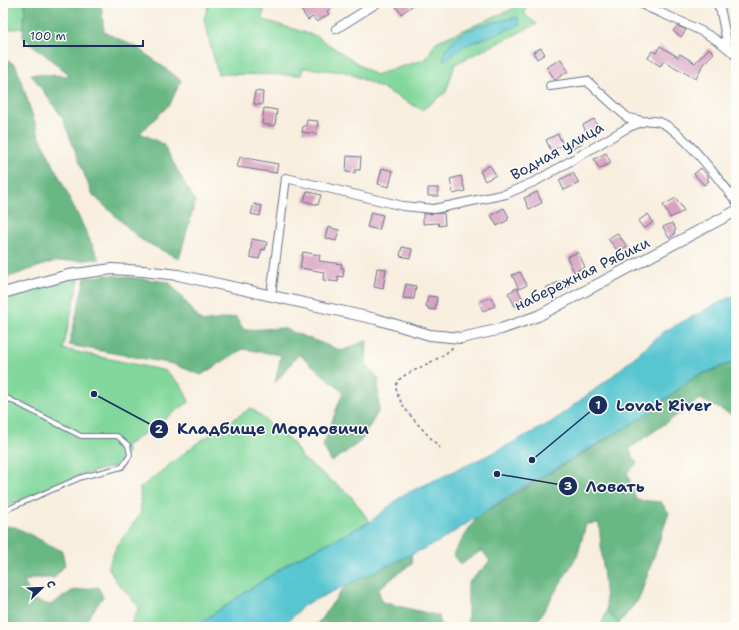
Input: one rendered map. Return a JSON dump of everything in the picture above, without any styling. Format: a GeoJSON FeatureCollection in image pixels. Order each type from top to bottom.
{"type":"FeatureCollection","features":[{"type":"Feature","properties":{"kind":"street"},"geometry":{"type":"LineString","coordinates":[[336,29],[377,3]]}},
{"type":"Feature","properties":{"kind":"street"},"geometry":{"type":"LineString","coordinates":[[639,3],[728,47],[736,56]]}},
{"type":"Feature","properties":{"kind":"street"},"geometry":{"type":"LineString","coordinates":[[717,3],[721,12],[728,47]]}},
{"type":"Feature","properties":{"kind":"street"},"geometry":{"type":"LineString","coordinates":[[550,86],[587,81],[628,118],[642,121],[655,120],[669,126],[680,136],[736,201]]}},
{"type":"Feature","properties":{"kind":"street","name":"Водная улица"},"geometry":{"type":"LineString","coordinates":[[270,295],[286,178],[404,206],[434,209],[506,194],[536,181],[627,128],[642,121]]}},
{"type":"Feature","properties":{"kind":"street","name":"набережная Рябики"},"geometry":{"type":"LineString","coordinates":[[3,293],[68,275],[112,269],[178,275],[376,319],[430,335],[461,338],[501,329],[538,316],[736,211]]}},
{"type":"Feature","properties":{"kind":"lane"},"geometry":{"type":"LineString","coordinates":[[3,396],[81,436],[117,436],[128,445],[130,455],[122,467],[82,478],[3,511]]}},
{"type":"Feature","properties":{"kind":"path"},"geometry":{"type":"LineString","coordinates":[[440,448],[402,405],[396,394],[397,384],[401,378],[449,351],[461,338]]}},
{"type":"Feature","properties":{"kind":"green space"},"geometry":{"type":"Polygon","coordinates":[[[3,3],[25,3],[24,28],[3,30],[3,3]]]}},
{"type":"Feature","properties":{"kind":"green space"},"geometry":{"type":"Polygon","coordinates":[[[25,3],[101,3],[104,32],[138,48],[181,80],[170,104],[140,133],[163,144],[195,202],[179,259],[140,239],[92,194],[62,117],[31,74],[71,76],[23,37],[25,3]]]}},
{"type":"Feature","properties":{"kind":"green space"},"geometry":{"type":"Polygon","coordinates":[[[209,3],[267,3],[261,19],[316,36],[375,75],[426,59],[436,42],[526,3],[525,15],[537,24],[455,64],[446,92],[422,110],[386,90],[346,72],[303,68],[301,75],[218,74],[204,19],[209,3]]]}},
{"type":"Feature","properties":{"kind":"green space"},"geometry":{"type":"Polygon","coordinates":[[[3,56],[16,66],[39,135],[99,259],[52,262],[3,279],[3,56]]]}},
{"type":"Feature","properties":{"kind":"green space"},"geometry":{"type":"Polygon","coordinates":[[[109,275],[169,282],[202,322],[236,317],[244,330],[282,328],[342,351],[367,340],[366,364],[378,378],[379,410],[361,441],[332,462],[323,446],[343,392],[299,354],[275,383],[281,355],[243,349],[201,375],[173,364],[69,345],[85,278],[109,275]]]}},
{"type":"Feature","properties":{"kind":"green space"},"geometry":{"type":"Polygon","coordinates":[[[66,279],[79,279],[63,349],[166,371],[182,386],[189,402],[126,446],[127,454],[120,465],[81,475],[3,508],[3,298],[66,279]]]}},
{"type":"Feature","properties":{"kind":"green space"},"geometry":{"type":"Polygon","coordinates":[[[736,361],[736,411],[730,414],[700,399],[629,449],[637,464],[627,472],[636,500],[661,502],[669,513],[639,599],[619,623],[607,612],[599,523],[586,524],[578,554],[534,627],[468,627],[468,583],[490,561],[482,550],[460,565],[453,554],[477,517],[641,418],[694,377],[736,361]]]}},
{"type":"Feature","properties":{"kind":"green space"},"geometry":{"type":"Polygon","coordinates":[[[251,408],[293,443],[302,458],[350,495],[370,522],[292,561],[194,627],[130,627],[139,607],[116,581],[108,566],[117,546],[141,513],[140,488],[196,444],[251,408]]]}},
{"type":"Feature","properties":{"kind":"green space"},"geometry":{"type":"Polygon","coordinates":[[[3,526],[15,527],[62,551],[65,565],[54,578],[34,578],[24,582],[33,600],[50,605],[72,591],[98,587],[103,597],[83,625],[62,625],[62,627],[3,627],[3,526]]]}},
{"type":"Feature","properties":{"kind":"green space"},"geometry":{"type":"Polygon","coordinates":[[[411,554],[412,563],[378,589],[382,602],[439,616],[441,627],[310,627],[318,623],[346,585],[411,554]]]}},
{"type":"Feature","properties":{"kind":"green space"},"geometry":{"type":"Polygon","coordinates":[[[607,612],[619,623],[617,627],[600,627],[607,612]]]}},
{"type":"Feature","properties":{"kind":"water"},"geometry":{"type":"Polygon","coordinates":[[[518,17],[519,25],[464,46],[443,61],[445,51],[448,46],[454,39],[470,29],[489,23],[518,17]]]}},
{"type":"Feature","properties":{"kind":"water"},"geometry":{"type":"Polygon","coordinates":[[[730,297],[736,297],[736,361],[694,377],[641,418],[509,496],[440,541],[304,605],[283,627],[194,627],[292,561],[370,522],[403,495],[493,453],[550,423],[610,378],[665,331],[730,297]]]}},
{"type":"Feature","properties":{"kind":"building"},"geometry":{"type":"Polygon","coordinates":[[[311,3],[325,3],[330,9],[327,11],[329,14],[317,22],[313,17],[308,20],[301,10],[311,3]]]}},
{"type":"Feature","properties":{"kind":"building"},"geometry":{"type":"Polygon","coordinates":[[[398,3],[416,3],[401,14],[395,5],[398,3]]]}},
{"type":"Feature","properties":{"kind":"building"},"geometry":{"type":"Polygon","coordinates":[[[677,26],[686,30],[681,37],[673,31],[677,26]]]}},
{"type":"Feature","properties":{"kind":"building"},"geometry":{"type":"Polygon","coordinates":[[[660,46],[678,57],[680,54],[695,63],[709,48],[714,53],[703,64],[696,79],[664,61],[660,66],[648,58],[652,51],[656,53],[660,46]]]}},
{"type":"Feature","properties":{"kind":"building"},"geometry":{"type":"Polygon","coordinates":[[[541,48],[545,54],[537,59],[533,52],[541,48]]]}},
{"type":"Feature","properties":{"kind":"building"},"geometry":{"type":"Polygon","coordinates":[[[561,59],[568,71],[555,80],[547,67],[561,59]]]}},
{"type":"Feature","properties":{"kind":"building"},"geometry":{"type":"Polygon","coordinates":[[[255,91],[263,92],[262,105],[254,104],[255,91]]]}},
{"type":"Feature","properties":{"kind":"building"},"geometry":{"type":"Polygon","coordinates":[[[264,108],[277,110],[275,126],[262,124],[264,108]]]}},
{"type":"Feature","properties":{"kind":"building"},"geometry":{"type":"Polygon","coordinates":[[[594,119],[600,130],[588,136],[583,125],[594,119]]]}},
{"type":"Feature","properties":{"kind":"building"},"geometry":{"type":"Polygon","coordinates":[[[307,120],[318,121],[316,134],[302,132],[303,126],[306,126],[307,120]]]}},
{"type":"Feature","properties":{"kind":"building"},"geometry":{"type":"Polygon","coordinates":[[[558,134],[563,145],[551,151],[546,140],[558,134]]]}},
{"type":"Feature","properties":{"kind":"building"},"geometry":{"type":"Polygon","coordinates":[[[578,137],[581,144],[574,148],[571,141],[578,137]]]}},
{"type":"Feature","properties":{"kind":"building"},"geometry":{"type":"Polygon","coordinates":[[[606,153],[611,163],[599,169],[594,159],[606,153]]]}},
{"type":"Feature","properties":{"kind":"building"},"geometry":{"type":"Polygon","coordinates":[[[347,156],[361,157],[360,170],[355,170],[355,173],[346,172],[347,156]]]}},
{"type":"Feature","properties":{"kind":"building"},"geometry":{"type":"Polygon","coordinates":[[[240,157],[278,164],[276,173],[237,167],[240,157]]]}},
{"type":"Feature","properties":{"kind":"building"},"geometry":{"type":"Polygon","coordinates":[[[490,165],[496,175],[485,181],[480,171],[490,165]]]}},
{"type":"Feature","properties":{"kind":"building"},"geometry":{"type":"Polygon","coordinates":[[[382,168],[393,171],[389,187],[378,184],[382,168]]]}},
{"type":"Feature","properties":{"kind":"building"},"geometry":{"type":"Polygon","coordinates":[[[701,168],[709,177],[707,179],[709,181],[704,185],[694,174],[701,168]]]}},
{"type":"Feature","properties":{"kind":"building"},"geometry":{"type":"Polygon","coordinates":[[[573,173],[579,183],[564,190],[559,180],[573,173]]]}},
{"type":"Feature","properties":{"kind":"building"},"geometry":{"type":"Polygon","coordinates":[[[461,176],[465,191],[453,194],[450,179],[461,176]]]}},
{"type":"Feature","properties":{"kind":"building"},"geometry":{"type":"Polygon","coordinates":[[[428,188],[438,188],[438,196],[428,196],[428,188]]]}},
{"type":"Feature","properties":{"kind":"building"},"geometry":{"type":"Polygon","coordinates":[[[307,191],[321,195],[318,205],[304,201],[307,191]]]}},
{"type":"Feature","properties":{"kind":"building"},"geometry":{"type":"Polygon","coordinates":[[[537,192],[542,203],[529,209],[524,198],[537,192]]]}},
{"type":"Feature","properties":{"kind":"building"},"geometry":{"type":"Polygon","coordinates":[[[676,198],[684,211],[670,218],[663,205],[676,198]]]}},
{"type":"Feature","properties":{"kind":"building"},"geometry":{"type":"Polygon","coordinates":[[[254,204],[262,206],[260,216],[251,214],[254,204]]]}},
{"type":"Feature","properties":{"kind":"building"},"geometry":{"type":"Polygon","coordinates":[[[504,208],[509,217],[507,217],[508,220],[497,226],[491,215],[504,208]]]}},
{"type":"Feature","properties":{"kind":"building"},"geometry":{"type":"Polygon","coordinates":[[[371,212],[383,215],[379,230],[367,227],[371,212]]]}},
{"type":"Feature","properties":{"kind":"building"},"geometry":{"type":"Polygon","coordinates":[[[444,213],[445,225],[439,226],[438,223],[423,224],[423,214],[444,213]]]}},
{"type":"Feature","properties":{"kind":"building"},"geometry":{"type":"Polygon","coordinates":[[[648,214],[653,222],[644,229],[638,221],[648,214]]]}},
{"type":"Feature","properties":{"kind":"building"},"geometry":{"type":"Polygon","coordinates":[[[672,223],[676,230],[674,232],[675,234],[669,238],[663,227],[672,223]]]}},
{"type":"Feature","properties":{"kind":"building"},"geometry":{"type":"Polygon","coordinates":[[[328,227],[339,230],[336,241],[325,238],[328,227]]]}},
{"type":"Feature","properties":{"kind":"building"},"geometry":{"type":"Polygon","coordinates":[[[617,233],[627,246],[622,250],[620,248],[617,250],[608,239],[617,233]]]}},
{"type":"Feature","properties":{"kind":"building"},"geometry":{"type":"Polygon","coordinates":[[[252,239],[267,242],[265,250],[262,249],[259,259],[250,257],[252,239]]]}},
{"type":"Feature","properties":{"kind":"building"},"geometry":{"type":"Polygon","coordinates":[[[402,247],[412,249],[410,258],[400,256],[402,247]]]}},
{"type":"Feature","properties":{"kind":"building"},"geometry":{"type":"Polygon","coordinates":[[[303,252],[320,255],[319,261],[342,264],[341,268],[344,268],[343,277],[338,276],[338,282],[323,280],[324,272],[300,268],[303,252]]]}},
{"type":"Feature","properties":{"kind":"building"},"geometry":{"type":"Polygon","coordinates":[[[578,252],[585,267],[574,272],[567,257],[578,252]]]}},
{"type":"Feature","properties":{"kind":"building"},"geometry":{"type":"Polygon","coordinates":[[[377,268],[386,269],[383,289],[374,287],[377,268]]]}},
{"type":"Feature","properties":{"kind":"building"},"geometry":{"type":"Polygon","coordinates":[[[520,272],[527,285],[519,289],[512,275],[520,272]]]}},
{"type":"Feature","properties":{"kind":"building"},"geometry":{"type":"Polygon","coordinates":[[[568,278],[571,286],[548,295],[545,288],[568,278]]]}},
{"type":"Feature","properties":{"kind":"building"},"geometry":{"type":"Polygon","coordinates":[[[406,284],[416,286],[414,299],[403,298],[406,284]]]}},
{"type":"Feature","properties":{"kind":"building"},"geometry":{"type":"Polygon","coordinates":[[[517,288],[524,301],[515,306],[508,293],[517,288]]]}},
{"type":"Feature","properties":{"kind":"building"},"geometry":{"type":"Polygon","coordinates":[[[428,296],[437,297],[435,310],[428,309],[426,306],[428,296]]]}},
{"type":"Feature","properties":{"kind":"building"},"geometry":{"type":"Polygon","coordinates":[[[491,297],[495,306],[483,311],[479,302],[491,297]]]}},
{"type":"Feature","properties":{"kind":"place","name":"Кладбище Мордовичи"},"geometry":{"type":"Point","coordinates":[94,394]}},
{"type":"Feature","properties":{"kind":"place","name":"Lovat River"},"geometry":{"type":"Point","coordinates":[532,460]}},
{"type":"Feature","properties":{"kind":"place","name":"Ловать"},"geometry":{"type":"Point","coordinates":[497,474]}}]}
